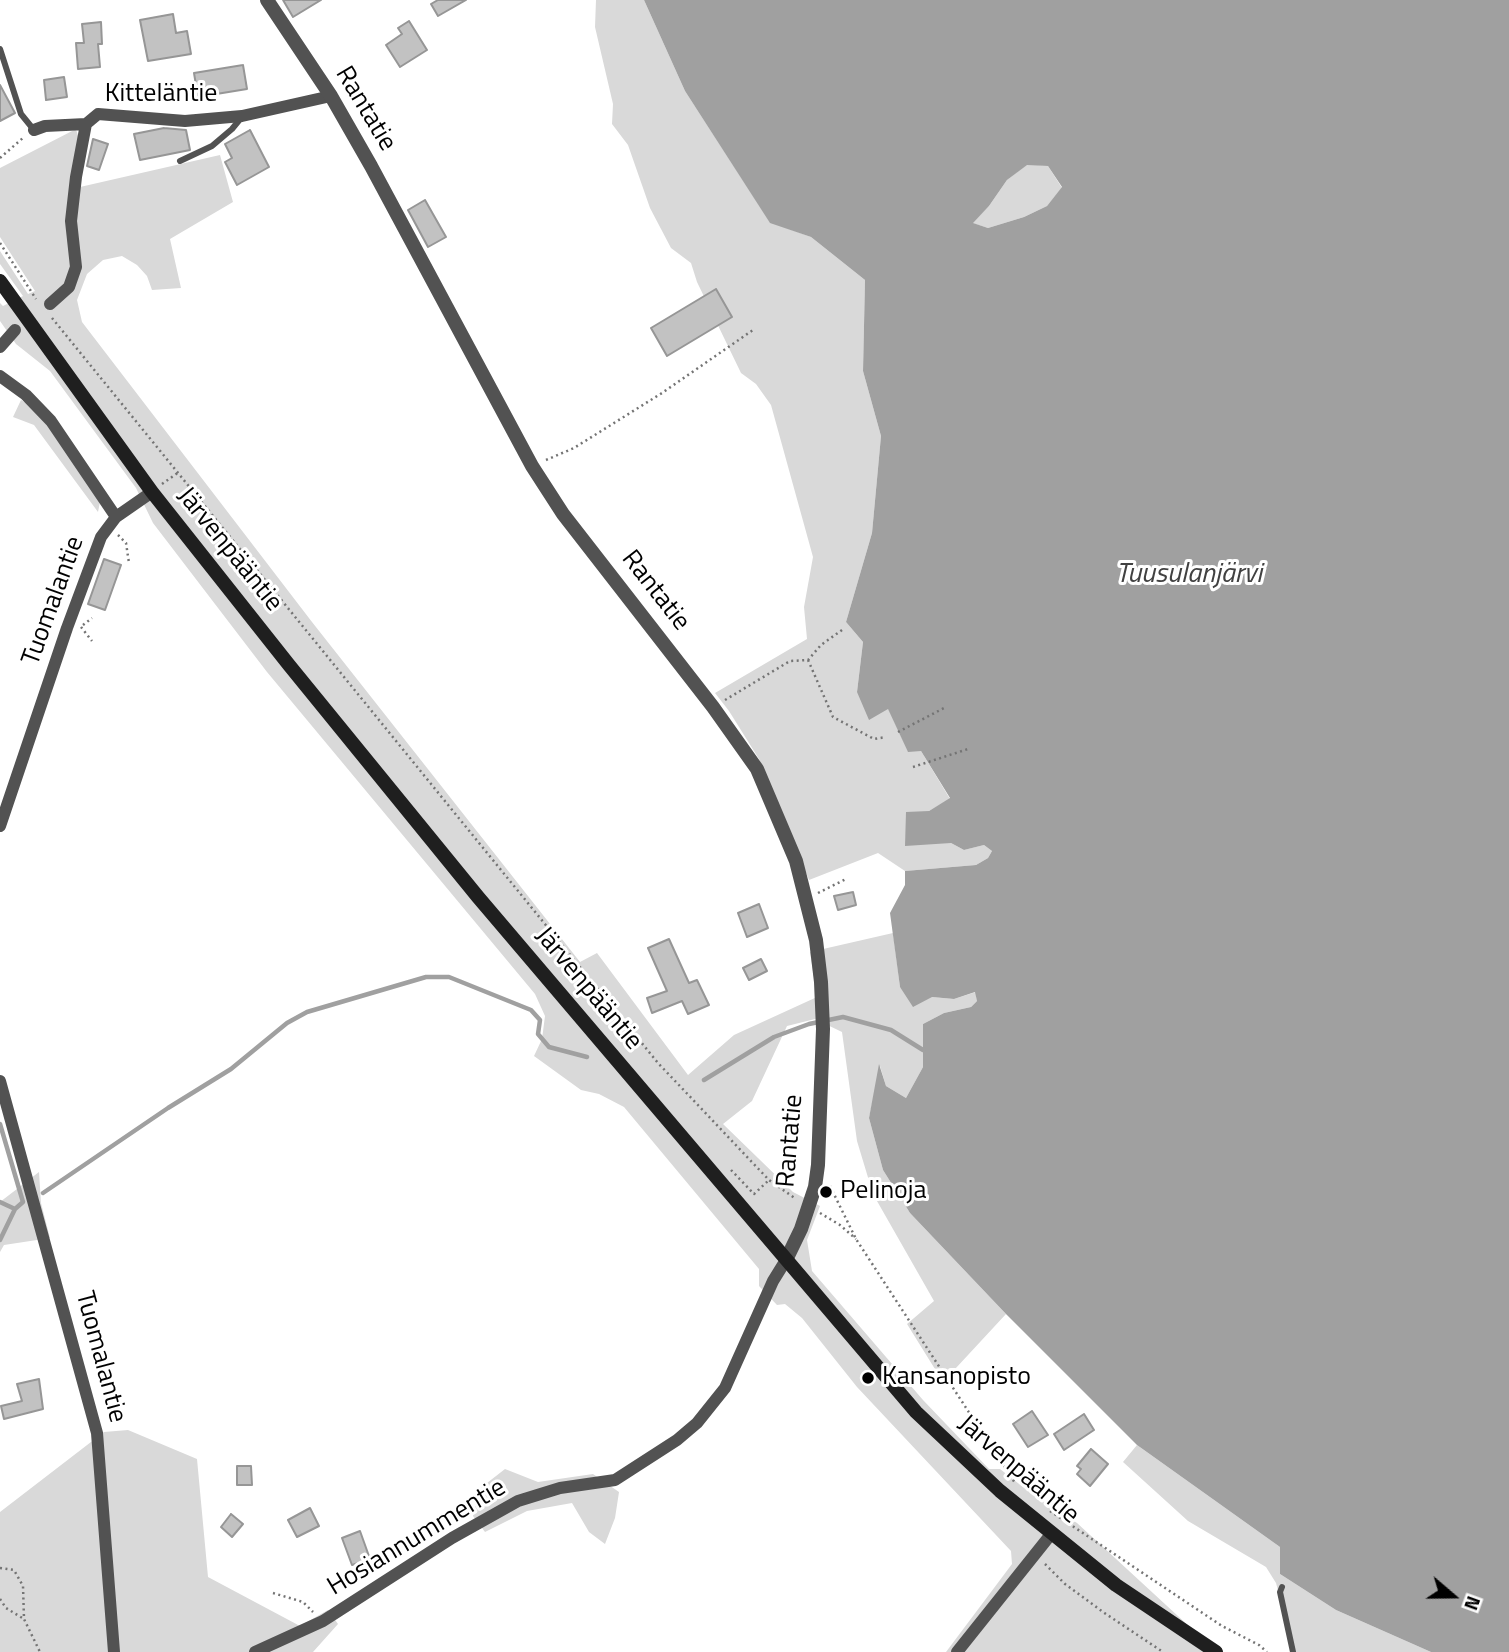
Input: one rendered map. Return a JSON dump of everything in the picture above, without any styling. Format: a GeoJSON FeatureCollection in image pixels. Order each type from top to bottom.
{"type":"FeatureCollection","features":[{"type":"Feature","properties":{"kind":"main road","name":"Järvenpääntie"},"geometry":{"type":"LineString","coordinates":[[0,281],[152,492],[289,665],[478,897],[916,1412],[1000,1491],[1116,1585],[1216,1652]]}},
{"type":"Feature","properties":{"kind":"street","name":"Rantatie"},"geometry":{"type":"LineString","coordinates":[[267,0],[331,96],[532,466],[563,514],[713,707],[757,769],[796,861],[816,940],[822,1029],[818,1165],[809,1207],[786,1260]]}},
{"type":"Feature","properties":{"kind":"street","name":"Kitteläntie"},"geometry":{"type":"LineString","coordinates":[[34,130],[45,126],[86,124],[98,114],[185,121],[242,116],[331,96]]}},
{"type":"Feature","properties":{"kind":"street"},"geometry":{"type":"LineString","coordinates":[[46,307],[69,286],[76,267],[71,221],[86,124]]}},
{"type":"Feature","properties":{"kind":"street"},"geometry":{"type":"LineString","coordinates":[[0,347],[15,330]]}},
{"type":"Feature","properties":{"kind":"street"},"geometry":{"type":"LineString","coordinates":[[0,375],[26,395],[51,421],[113,521]]}},
{"type":"Feature","properties":{"kind":"street","name":"Tuomalantie"},"geometry":{"type":"LineString","coordinates":[[0,826],[101,537],[113,521],[152,492]]}},
{"type":"Feature","properties":{"kind":"street","name":"Tuomalantie"},"geometry":{"type":"LineString","coordinates":[[0,1081],[97,1433],[114,1652]]}},
{"type":"Feature","properties":{"kind":"street","name":"Hosiannummentie"},"geometry":{"type":"LineString","coordinates":[[255,1652],[323,1621],[452,1538],[518,1501],[560,1488],[615,1480],[677,1440],[697,1423],[725,1388],[773,1281],[786,1260]]}},
{"type":"Feature","properties":{"kind":"street"},"geometry":{"type":"LineString","coordinates":[[957,1652],[1052,1533]]}},
{"type":"Feature","properties":{"kind":"lane"},"geometry":{"type":"LineString","coordinates":[[0,49],[21,114],[34,130]]}},
{"type":"Feature","properties":{"kind":"lane"},"geometry":{"type":"LineString","coordinates":[[180,160],[212,146],[232,129],[242,116]]}},
{"type":"Feature","properties":{"kind":"lane"},"geometry":{"type":"LineString","coordinates":[[1282,1587],[1280,1592],[1293,1652]]}},
{"type":"Feature","properties":{"kind":"path"},"geometry":{"type":"LineString","coordinates":[[0,158],[34,130]]}},
{"type":"Feature","properties":{"kind":"path"},"geometry":{"type":"LineString","coordinates":[[0,243],[46,307],[320,649],[649,1052],[769,1180],[841,1225],[856,1239]]}},
{"type":"Feature","properties":{"kind":"path"},"geometry":{"type":"LineString","coordinates":[[532,466],[574,448],[662,393],[753,330]]}},
{"type":"Feature","properties":{"kind":"path"},"geometry":{"type":"LineString","coordinates":[[152,492],[179,472]]}},
{"type":"Feature","properties":{"kind":"path"},"geometry":{"type":"LineString","coordinates":[[113,521],[126,543],[129,563]]}},
{"type":"Feature","properties":{"kind":"path"},"geometry":{"type":"LineString","coordinates":[[81,627],[92,641]]}},
{"type":"Feature","properties":{"kind":"path"},"geometry":{"type":"LineString","coordinates":[[713,707],[790,661],[808,660],[821,645],[842,630]]}},
{"type":"Feature","properties":{"kind":"path"},"geometry":{"type":"LineString","coordinates":[[808,660],[833,717],[874,739],[886,737]]}},
{"type":"Feature","properties":{"kind":"path"},"geometry":{"type":"LineString","coordinates":[[898,732],[946,707]]}},
{"type":"Feature","properties":{"kind":"path"},"geometry":{"type":"LineString","coordinates":[[913,767],[968,748]]}},
{"type":"Feature","properties":{"kind":"path"},"geometry":{"type":"LineString","coordinates":[[807,899],[846,879]]}},
{"type":"Feature","properties":{"kind":"path"},"geometry":{"type":"LineString","coordinates":[[818,1165],[856,1239],[1016,1484]]}},
{"type":"Feature","properties":{"kind":"path"},"geometry":{"type":"LineString","coordinates":[[731,1170],[754,1194],[769,1180]]}},
{"type":"Feature","properties":{"kind":"path"},"geometry":{"type":"LineString","coordinates":[[1041,1505],[1222,1626],[1267,1652]]}},
{"type":"Feature","properties":{"kind":"path"},"geometry":{"type":"LineString","coordinates":[[1035,1554],[1065,1584],[1163,1652]]}},
{"type":"Feature","properties":{"kind":"path"},"geometry":{"type":"LineString","coordinates":[[0,1568],[14,1570],[23,1586],[24,1619],[40,1652]]}},
{"type":"Feature","properties":{"kind":"path"},"geometry":{"type":"LineString","coordinates":[[273,1593],[303,1602],[323,1621]]}},
{"type":"Feature","properties":{"kind":"path"},"geometry":{"type":"LineString","coordinates":[[0,1599],[6,1608],[24,1619]]}},
{"type":"Feature","properties":{"kind":"shaded area"},"geometry":{"type":"Polygon","coordinates":[[[596,0],[644,0],[685,91],[770,222],[811,237],[865,280],[863,371],[881,436],[872,533],[846,622],[863,642],[857,692],[888,708],[908,751],[921,751],[950,799],[929,811],[951,843],[964,850],[984,845],[992,851],[988,858],[976,865],[905,871],[878,853],[809,880],[759,759],[715,693],[807,639],[804,607],[813,557],[771,405],[756,384],[741,373],[697,282],[691,263],[671,248],[650,208],[628,145],[612,124],[613,104],[595,27],[596,0]]]}},
{"type":"Feature","properties":{"kind":"shaded area"},"geometry":{"type":"Polygon","coordinates":[[[76,129],[79,139],[80,187],[220,155],[233,202],[170,239],[181,288],[152,290],[147,276],[137,265],[122,256],[103,260],[87,274],[77,300],[82,322],[312,622],[580,962],[597,953],[688,1075],[734,1035],[817,997],[810,952],[893,933],[900,987],[932,997],[954,999],[976,992],[977,1001],[971,1007],[944,1013],[923,1024],[923,1067],[906,1098],[886,1086],[880,1066],[869,1118],[883,1170],[910,1213],[1006,1314],[943,1382],[907,1324],[934,1301],[873,1194],[857,1141],[842,1032],[815,1019],[787,1026],[752,1101],[723,1124],[793,1192],[820,1206],[807,1240],[812,1271],[923,1400],[989,1469],[1000,1469],[1077,1523],[1217,1652],[946,1652],[1012,1564],[1011,1551],[857,1387],[802,1318],[785,1304],[777,1305],[759,1286],[759,1269],[624,1107],[599,1094],[581,1090],[534,1056],[542,1039],[545,1016],[535,994],[267,672],[153,523],[136,488],[50,371],[16,344],[0,321],[0,303],[3,306],[23,296],[0,264],[0,251],[28,294],[35,291],[0,237],[0,168],[76,129]]]}},
{"type":"Feature","properties":{"kind":"shaded area"},"geometry":{"type":"Polygon","coordinates":[[[1027,164],[1048,166],[1062,188],[1047,206],[1024,217],[988,228],[972,223],[989,206],[1007,180],[1027,164]]]}},
{"type":"Feature","properties":{"kind":"shaded area"},"geometry":{"type":"Polygon","coordinates":[[[21,400],[40,411],[101,497],[98,512],[34,425],[13,417],[21,400]]]}},
{"type":"Feature","properties":{"kind":"shaded area"},"geometry":{"type":"Polygon","coordinates":[[[39,1172],[41,1203],[50,1238],[4,1245],[0,1252],[0,1202],[39,1172]]]}},
{"type":"Feature","properties":{"kind":"shaded area"},"geometry":{"type":"Polygon","coordinates":[[[128,1430],[197,1459],[208,1577],[300,1626],[328,1610],[338,1624],[313,1652],[0,1652],[0,1512],[104,1432],[128,1430]]]}},
{"type":"Feature","properties":{"kind":"shaded area"},"geometry":{"type":"Polygon","coordinates":[[[1137,1445],[1280,1547],[1280,1574],[1336,1610],[1431,1652],[1295,1652],[1276,1583],[1266,1567],[1188,1521],[1123,1462],[1137,1445]]]}},
{"type":"Feature","properties":{"kind":"shaded area"},"geometry":{"type":"Polygon","coordinates":[[[505,1469],[538,1482],[593,1474],[619,1492],[615,1518],[605,1544],[589,1532],[572,1503],[527,1511],[485,1532],[473,1516],[478,1490],[505,1469]]]}},
{"type":"Feature","properties":{"kind":"water","name":"Tuusulanjärvi"},"geometry":{"type":"Polygon","coordinates":[[[644,0],[1509,0],[1509,1652],[1431,1652],[1336,1610],[1280,1574],[1280,1547],[1137,1445],[910,1213],[883,1170],[869,1118],[879,1064],[886,1086],[906,1098],[923,1067],[923,1024],[944,1013],[971,1007],[977,1001],[975,992],[954,999],[932,997],[913,1007],[900,987],[890,913],[905,885],[905,871],[976,865],[988,858],[992,851],[984,845],[964,850],[951,843],[905,846],[906,812],[929,811],[950,798],[921,751],[908,752],[888,709],[869,720],[857,692],[863,642],[846,622],[872,533],[881,436],[863,371],[865,280],[811,237],[770,223],[685,91],[644,0]],[[1027,165],[1007,180],[973,223],[988,228],[1024,217],[1047,206],[1062,187],[1048,166],[1027,165]]]}},
{"type":"Feature","properties":{"kind":"building"},"geometry":{"type":"Polygon","coordinates":[[[283,0],[321,0],[293,17],[283,0]]]}},
{"type":"Feature","properties":{"kind":"building"},"geometry":{"type":"Polygon","coordinates":[[[438,0],[466,0],[438,16],[431,4],[438,0]]]}},
{"type":"Feature","properties":{"kind":"building"},"geometry":{"type":"Polygon","coordinates":[[[173,14],[176,33],[187,31],[191,54],[148,61],[140,20],[173,14]]]}},
{"type":"Feature","properties":{"kind":"building"},"geometry":{"type":"Polygon","coordinates":[[[409,21],[427,50],[400,67],[386,45],[402,34],[398,28],[409,21]]]}},
{"type":"Feature","properties":{"kind":"building"},"geometry":{"type":"Polygon","coordinates":[[[101,22],[102,44],[98,44],[100,67],[78,69],[76,43],[84,43],[82,24],[101,22]]]}},
{"type":"Feature","properties":{"kind":"building"},"geometry":{"type":"Polygon","coordinates":[[[243,65],[247,89],[198,97],[194,73],[243,65]]]}},
{"type":"Feature","properties":{"kind":"building"},"geometry":{"type":"Polygon","coordinates":[[[64,77],[67,97],[46,100],[44,80],[64,77]]]}},
{"type":"Feature","properties":{"kind":"building"},"geometry":{"type":"Polygon","coordinates":[[[0,85],[15,113],[0,121],[0,85]]]}},
{"type":"Feature","properties":{"kind":"building"},"geometry":{"type":"Polygon","coordinates":[[[164,128],[186,130],[190,150],[140,160],[134,134],[164,128]]]}},
{"type":"Feature","properties":{"kind":"building"},"geometry":{"type":"Polygon","coordinates":[[[250,130],[269,167],[237,185],[225,162],[232,158],[225,144],[250,130]]]}},
{"type":"Feature","properties":{"kind":"building"},"geometry":{"type":"Polygon","coordinates":[[[93,139],[108,144],[99,170],[87,166],[93,139]]]}},
{"type":"Feature","properties":{"kind":"building"},"geometry":{"type":"Polygon","coordinates":[[[425,200],[446,237],[428,247],[408,210],[425,200]]]}},
{"type":"Feature","properties":{"kind":"building"},"geometry":{"type":"Polygon","coordinates":[[[716,289],[732,317],[667,356],[651,328],[716,289]]]}},
{"type":"Feature","properties":{"kind":"building"},"geometry":{"type":"Polygon","coordinates":[[[104,559],[121,565],[105,610],[88,604],[104,559]]]}},
{"type":"Feature","properties":{"kind":"building"},"geometry":{"type":"Polygon","coordinates":[[[853,892],[856,905],[838,910],[834,896],[853,892]]]}},
{"type":"Feature","properties":{"kind":"building"},"geometry":{"type":"Polygon","coordinates":[[[759,904],[768,928],[747,937],[738,913],[759,904]]]}},
{"type":"Feature","properties":{"kind":"building"},"geometry":{"type":"Polygon","coordinates":[[[669,939],[689,983],[697,980],[709,1005],[688,1014],[682,1001],[652,1013],[647,998],[667,991],[648,948],[669,939]]]}},
{"type":"Feature","properties":{"kind":"building"},"geometry":{"type":"Polygon","coordinates":[[[761,959],[767,971],[749,980],[743,968],[761,959]]]}},
{"type":"Feature","properties":{"kind":"building"},"geometry":{"type":"Polygon","coordinates":[[[39,1379],[43,1409],[4,1419],[1,1406],[22,1401],[17,1384],[39,1379]]]}},
{"type":"Feature","properties":{"kind":"building"},"geometry":{"type":"Polygon","coordinates":[[[1032,1411],[1048,1435],[1028,1447],[1013,1424],[1032,1411]]]}},
{"type":"Feature","properties":{"kind":"building"},"geometry":{"type":"Polygon","coordinates":[[[1084,1414],[1094,1430],[1064,1450],[1054,1434],[1084,1414]]]}},
{"type":"Feature","properties":{"kind":"building"},"geometry":{"type":"Polygon","coordinates":[[[1091,1449],[1108,1464],[1090,1486],[1077,1474],[1081,1469],[1077,1466],[1091,1449]]]}},
{"type":"Feature","properties":{"kind":"building"},"geometry":{"type":"Polygon","coordinates":[[[237,1466],[251,1466],[252,1485],[237,1485],[237,1466]]]}},
{"type":"Feature","properties":{"kind":"building"},"geometry":{"type":"Polygon","coordinates":[[[310,1508],[319,1526],[297,1537],[288,1520],[310,1508]]]}},
{"type":"Feature","properties":{"kind":"building"},"geometry":{"type":"Polygon","coordinates":[[[231,1514],[243,1524],[232,1537],[221,1527],[231,1514]]]}},
{"type":"Feature","properties":{"kind":"building"},"geometry":{"type":"Polygon","coordinates":[[[360,1531],[370,1559],[352,1565],[342,1538],[360,1531]]]}},
{"type":"Feature","properties":{"kind":"waterway"},"geometry":{"type":"LineString","coordinates":[[43,1193],[168,1108],[231,1069],[287,1023],[307,1012],[426,977],[449,977],[531,1010],[540,1020],[538,1034],[549,1047],[587,1057]]}},
{"type":"Feature","properties":{"kind":"waterway"},"geometry":{"type":"LineString","coordinates":[[704,1080],[774,1037],[809,1024],[843,1017],[891,1030],[923,1050]]}},
{"type":"Feature","properties":{"kind":"waterway"},"geometry":{"type":"LineString","coordinates":[[0,1124],[23,1202],[15,1209],[0,1240]]}},
{"type":"Feature","properties":{"kind":"waterway"},"geometry":{"type":"LineString","coordinates":[[0,1202],[15,1209]]}},
{"type":"Feature","properties":{"kind":"tunnel"},"geometry":{"type":"LineString","coordinates":[[15,330],[50,304]]}},
{"type":"Feature","properties":{"kind":"place","name":"Pelinoja"},"geometry":{"type":"Point","coordinates":[826,1192]}},
{"type":"Feature","properties":{"kind":"place","name":"Kansanopisto"},"geometry":{"type":"Point","coordinates":[868,1378]}}]}
